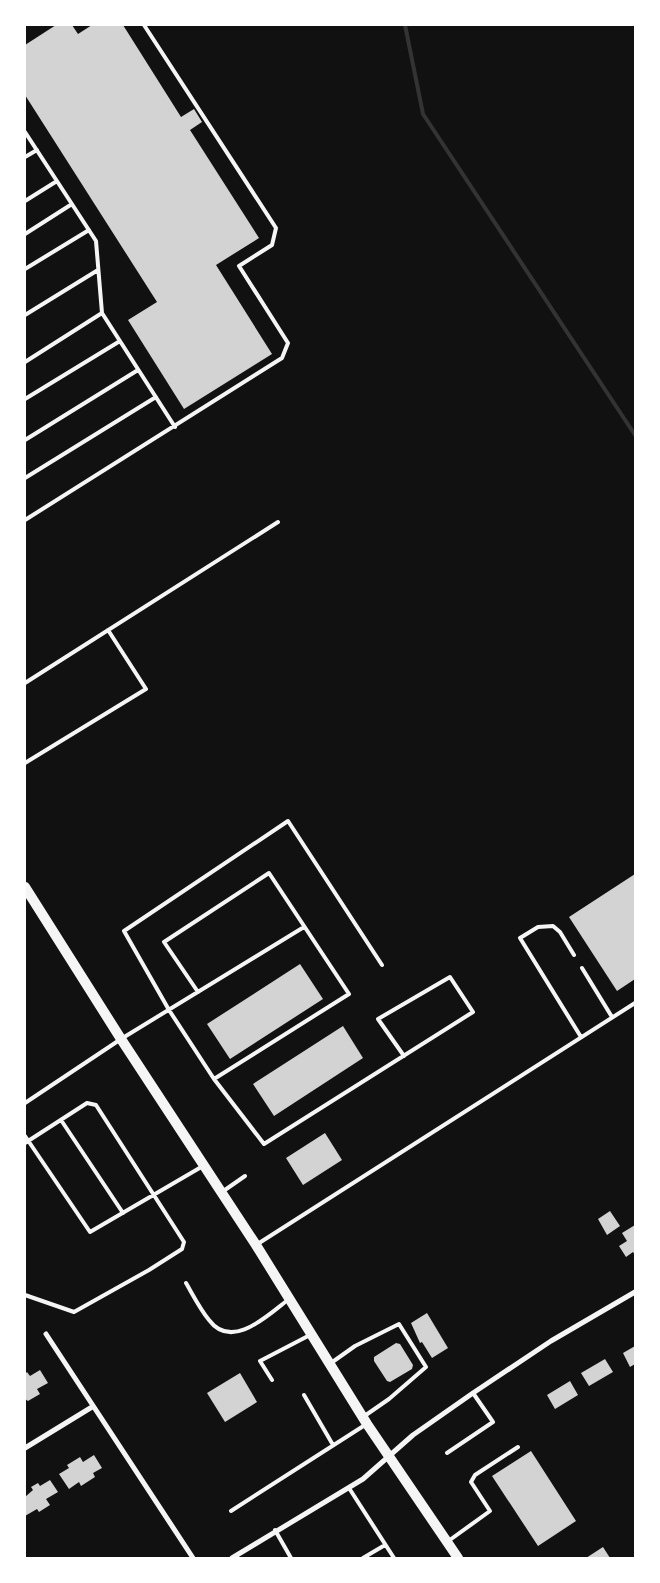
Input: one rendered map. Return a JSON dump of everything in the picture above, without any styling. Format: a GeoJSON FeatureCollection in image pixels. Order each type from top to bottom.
{"type":"FeatureCollection","features":[{"type":"Feature","properties":{"kind":"main road"},"geometry":{"type":"LineString","coordinates":[[25,887],[121,1039],[256,1245],[365,1421],[458,1558]]}},
{"type":"Feature","properties":{"kind":"street"},"geometry":{"type":"LineString","coordinates":[[232,1558],[275,1530],[349,1488],[389,1458],[413,1435],[473,1393],[551,1341],[635,1292]]}},
{"type":"Feature","properties":{"kind":"street"},"geometry":{"type":"LineString","coordinates":[[46,1334],[92,1407],[193,1558]]}},
{"type":"Feature","properties":{"kind":"street"},"geometry":{"type":"LineString","coordinates":[[25,1448],[92,1407]]}},
{"type":"Feature","properties":{"kind":"lane"},"geometry":{"type":"LineString","coordinates":[[25,520],[282,358],[288,343],[239,266],[272,246],[276,228],[144,25]]}},
{"type":"Feature","properties":{"kind":"lane"},"geometry":{"type":"LineString","coordinates":[[25,132],[96,241],[102,313],[175,427]]}},
{"type":"Feature","properties":{"kind":"lane"},"geometry":{"type":"LineString","coordinates":[[25,157],[37,150]]}},
{"type":"Feature","properties":{"kind":"lane"},"geometry":{"type":"LineString","coordinates":[[25,201],[57,181]]}},
{"type":"Feature","properties":{"kind":"lane"},"geometry":{"type":"LineString","coordinates":[[25,234],[72,204]]}},
{"type":"Feature","properties":{"kind":"lane"},"geometry":{"type":"LineString","coordinates":[[25,270],[89,230]]}},
{"type":"Feature","properties":{"kind":"lane"},"geometry":{"type":"LineString","coordinates":[[25,315],[98,270]]}},
{"type":"Feature","properties":{"kind":"lane"},"geometry":{"type":"LineString","coordinates":[[25,362],[102,313]]}},
{"type":"Feature","properties":{"kind":"lane"},"geometry":{"type":"LineString","coordinates":[[25,399],[120,341]]}},
{"type":"Feature","properties":{"kind":"lane"},"geometry":{"type":"LineString","coordinates":[[25,440],[138,370]]}},
{"type":"Feature","properties":{"kind":"lane"},"geometry":{"type":"LineString","coordinates":[[25,478],[156,397]]}},
{"type":"Feature","properties":{"kind":"lane"},"geometry":{"type":"LineString","coordinates":[[25,683],[278,522]]}},
{"type":"Feature","properties":{"kind":"lane"},"geometry":{"type":"LineString","coordinates":[[25,762],[146,689],[108,630]]}},
{"type":"Feature","properties":{"kind":"lane"},"geometry":{"type":"LineString","coordinates":[[382,965],[288,821],[124,930],[170,1010],[214,1079],[264,1144],[404,1056],[473,1012],[450,976],[378,1019],[404,1056]]}},
{"type":"Feature","properties":{"kind":"lane"},"geometry":{"type":"LineString","coordinates":[[198,992],[164,942],[269,873],[349,994],[214,1079]]}},
{"type":"Feature","properties":{"kind":"lane"},"geometry":{"type":"LineString","coordinates":[[574,955],[560,932],[553,926],[538,927],[520,938],[581,1037]]}},
{"type":"Feature","properties":{"kind":"lane"},"geometry":{"type":"LineString","coordinates":[[25,1103],[121,1039],[304,927]]}},
{"type":"Feature","properties":{"kind":"lane"},"geometry":{"type":"LineString","coordinates":[[582,968],[612,1017]]}},
{"type":"Feature","properties":{"kind":"lane"},"geometry":{"type":"LineString","coordinates":[[256,1245],[635,1003]]}},
{"type":"Feature","properties":{"kind":"lane"},"geometry":{"type":"LineString","coordinates":[[25,1295],[74,1312],[182,1249],[184,1242],[155,1194],[96,1105],[87,1103],[27,1142]]}},
{"type":"Feature","properties":{"kind":"lane"},"geometry":{"type":"LineString","coordinates":[[61,1120],[123,1213]]}},
{"type":"Feature","properties":{"kind":"lane"},"geometry":{"type":"LineString","coordinates":[[25,1136],[27,1142],[90,1232],[204,1165]]}},
{"type":"Feature","properties":{"kind":"lane"},"geometry":{"type":"LineString","coordinates":[[222,1192],[245,1176]]}},
{"type":"Feature","properties":{"kind":"lane"},"geometry":{"type":"LineString","coordinates":[[186,1283],[209,1321],[217,1328],[225,1331],[234,1332],[252,1326],[289,1299]]}},
{"type":"Feature","properties":{"kind":"lane"},"geometry":{"type":"LineString","coordinates":[[231,1511],[333,1445],[365,1421],[426,1367],[399,1324],[355,1346],[329,1364]]}},
{"type":"Feature","properties":{"kind":"lane"},"geometry":{"type":"LineString","coordinates":[[272,1380],[260,1361],[310,1335]]}},
{"type":"Feature","properties":{"kind":"lane"},"geometry":{"type":"LineString","coordinates":[[447,1453],[493,1422],[473,1393]]}},
{"type":"Feature","properties":{"kind":"lane"},"geometry":{"type":"LineString","coordinates":[[304,1395],[333,1445]]}},
{"type":"Feature","properties":{"kind":"lane"},"geometry":{"type":"LineString","coordinates":[[448,1542],[490,1511],[471,1482],[475,1474],[518,1447]]}},
{"type":"Feature","properties":{"kind":"lane"},"geometry":{"type":"LineString","coordinates":[[349,1488],[394,1558]]}},
{"type":"Feature","properties":{"kind":"lane"},"geometry":{"type":"LineString","coordinates":[[275,1530],[291,1558]]}},
{"type":"Feature","properties":{"kind":"lane"},"geometry":{"type":"LineString","coordinates":[[363,1558],[385,1545]]}},
{"type":"Feature","properties":{"kind":"building"},"geometry":{"type":"Polygon","coordinates":[[[56,25],[72,25],[78,34],[92,25],[123,25],[181,117],[194,109],[202,122],[190,130],[259,238],[216,265],[272,354],[184,409],[128,320],[157,302],[25,95],[25,45],[56,25]]]}},
{"type":"Feature","properties":{"kind":"building"},"geometry":{"type":"Polygon","coordinates":[[[635,874],[635,979],[617,991],[569,917],[635,874]]]}},
{"type":"Feature","properties":{"kind":"building"},"geometry":{"type":"Polygon","coordinates":[[[300,964],[323,999],[230,1059],[207,1024],[300,964]]]}},
{"type":"Feature","properties":{"kind":"building"},"geometry":{"type":"Polygon","coordinates":[[[343,1026],[363,1058],[274,1116],[253,1084],[343,1026]]]}},
{"type":"Feature","properties":{"kind":"building"},"geometry":{"type":"Polygon","coordinates":[[[325,1133],[342,1160],[303,1185],[286,1158],[325,1133]]]}},
{"type":"Feature","properties":{"kind":"building"},"geometry":{"type":"Polygon","coordinates":[[[610,1211],[620,1226],[607,1235],[598,1219],[610,1211]]]}},
{"type":"Feature","properties":{"kind":"building"},"geometry":{"type":"Polygon","coordinates":[[[635,1225],[635,1255],[633,1252],[626,1257],[619,1246],[627,1241],[622,1233],[635,1225]]]}},
{"type":"Feature","properties":{"kind":"building"},"geometry":{"type":"Polygon","coordinates":[[[427,1313],[448,1348],[432,1358],[422,1342],[420,1343],[411,1323],[427,1313]]]}},
{"type":"Feature","properties":{"kind":"building"},"geometry":{"type":"Polygon","coordinates":[[[396,1343],[400,1344],[413,1365],[412,1369],[390,1382],[387,1381],[374,1361],[374,1357],[396,1343]]]}},
{"type":"Feature","properties":{"kind":"building"},"geometry":{"type":"Polygon","coordinates":[[[635,1346],[635,1364],[630,1367],[623,1353],[635,1346]]]}},
{"type":"Feature","properties":{"kind":"building"},"geometry":{"type":"Polygon","coordinates":[[[605,1359],[613,1372],[589,1386],[581,1373],[605,1359]]]}},
{"type":"Feature","properties":{"kind":"building"},"geometry":{"type":"Polygon","coordinates":[[[40,1370],[48,1383],[37,1389],[40,1394],[28,1401],[25,1399],[25,1374],[27,1372],[30,1376],[40,1370]]]}},
{"type":"Feature","properties":{"kind":"building"},"geometry":{"type":"Polygon","coordinates":[[[240,1373],[257,1402],[225,1422],[207,1393],[240,1373]]]}},
{"type":"Feature","properties":{"kind":"building"},"geometry":{"type":"Polygon","coordinates":[[[570,1381],[578,1395],[555,1409],[547,1395],[570,1381]]]}},
{"type":"Feature","properties":{"kind":"building"},"geometry":{"type":"Polygon","coordinates":[[[531,1451],[576,1521],[538,1546],[492,1476],[531,1451]]]}},
{"type":"Feature","properties":{"kind":"building"},"geometry":{"type":"Polygon","coordinates":[[[94,1455],[102,1468],[93,1473],[95,1477],[81,1486],[79,1482],[69,1489],[59,1474],[69,1468],[67,1465],[80,1457],[83,1462],[94,1455]]]}},
{"type":"Feature","properties":{"kind":"building"},"geometry":{"type":"Polygon","coordinates":[[[50,1480],[58,1492],[46,1499],[50,1505],[39,1512],[37,1509],[25,1516],[25,1497],[33,1490],[31,1487],[38,1483],[40,1486],[50,1480]]]}},
{"type":"Feature","properties":{"kind":"building"},"geometry":{"type":"Polygon","coordinates":[[[603,1547],[610,1558],[586,1558],[603,1547]]]}},
{"type":"Feature","properties":{"kind":"waterway"},"geometry":{"type":"LineString","coordinates":[[405,25],[423,114],[635,435]]}}]}
